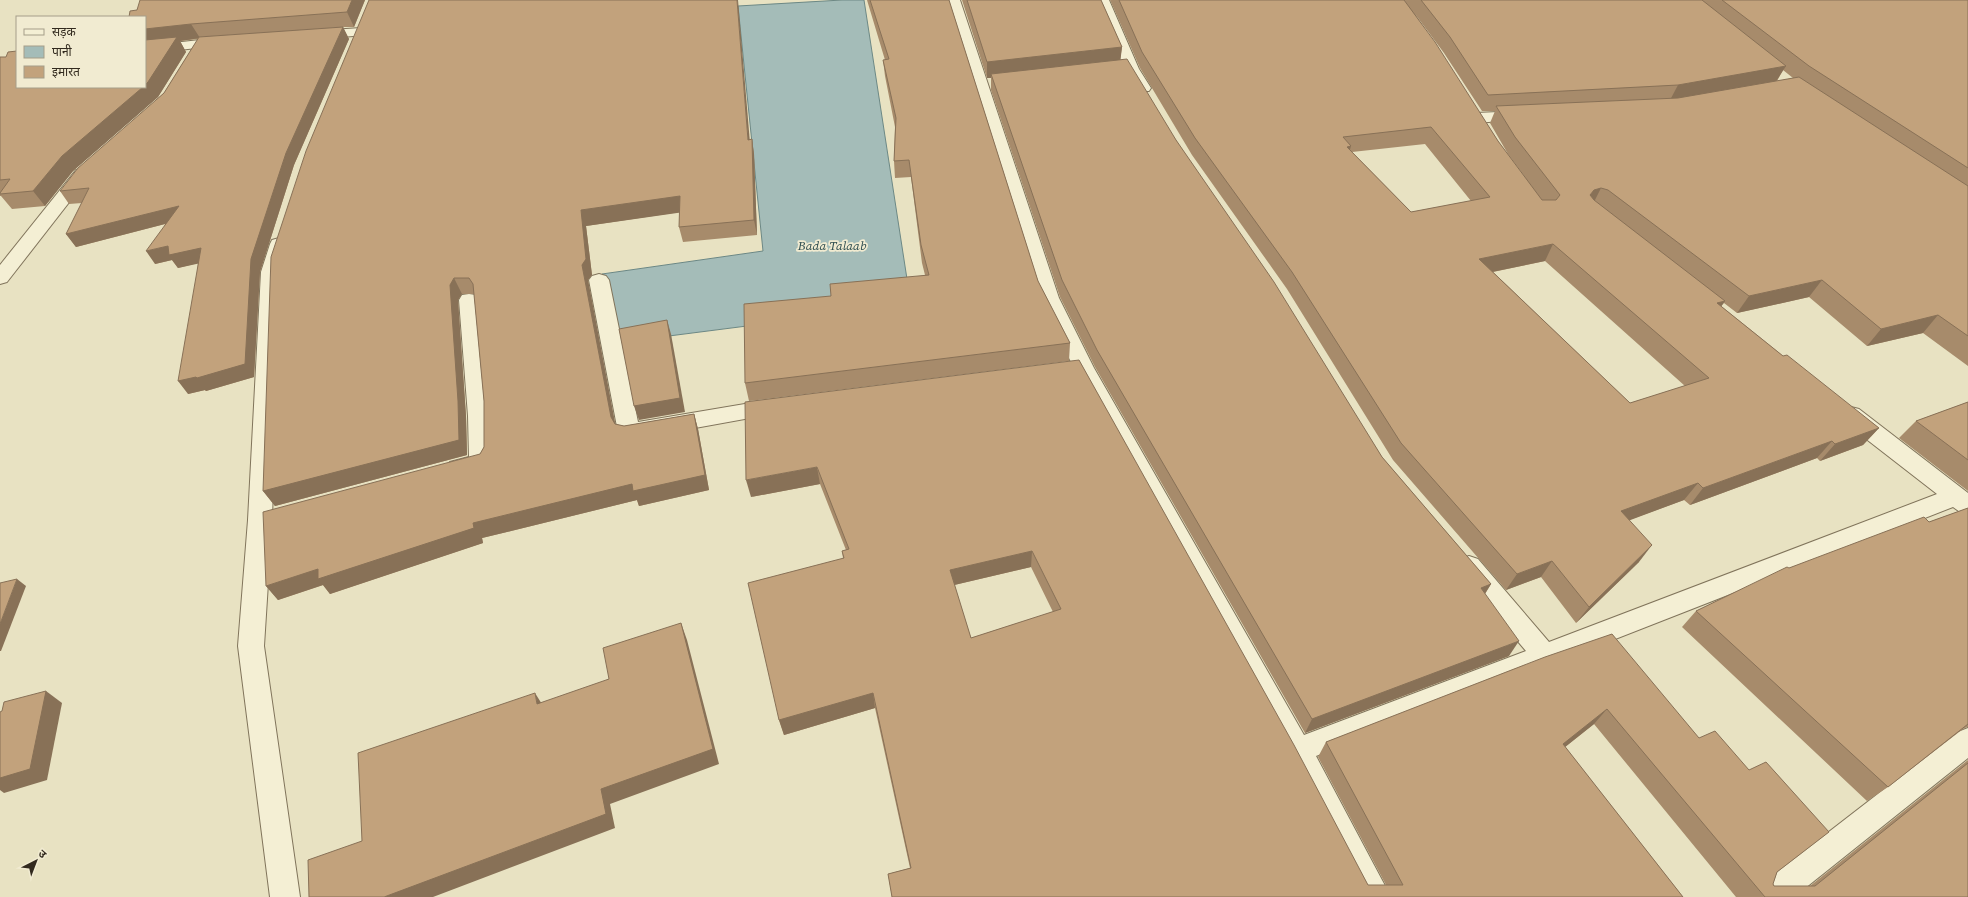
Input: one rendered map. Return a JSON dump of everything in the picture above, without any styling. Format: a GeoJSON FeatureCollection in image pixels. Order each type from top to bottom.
{"type":"FeatureCollection","features":[{"type":"Feature","properties":{"kind":"street"},"geometry":{"type":"LineString","coordinates":[[953,0],[988,84],[1049,298],[1084,368],[1298,750],[1376,897]]}},
{"type":"Feature","properties":{"kind":"street"},"geometry":{"type":"LineString","coordinates":[[1102,0],[1124,70],[1151,102]]}},
{"type":"Feature","properties":{"kind":"street"},"geometry":{"type":"LineString","coordinates":[[300,36],[365,23],[352,53]]}},
{"type":"Feature","properties":{"kind":"street"},"geometry":{"type":"LineString","coordinates":[[146,50],[207,43],[188,63]]}},
{"type":"Feature","properties":{"kind":"street"},"geometry":{"type":"LineString","coordinates":[[1476,118],[1538,115]]}},
{"type":"Feature","properties":{"kind":"street"},"geometry":{"type":"LineString","coordinates":[[0,278],[80,176],[91,166]]}},
{"type":"Feature","properties":{"kind":"street"},"geometry":{"type":"LineString","coordinates":[[284,227],[270,272],[260,520],[251,646],[285,897]]}},
{"type":"Feature","properties":{"kind":"street"},"geometry":{"type":"LineString","coordinates":[[600,280],[629,432],[794,404]]}},
{"type":"Feature","properties":{"kind":"street"},"geometry":{"type":"LineString","coordinates":[[442,472],[480,462],[469,300]]}},
{"type":"Feature","properties":{"kind":"street"},"geometry":{"type":"LineString","coordinates":[[1060,371],[1084,368]]}},
{"type":"Feature","properties":{"kind":"street"},"geometry":{"type":"LineString","coordinates":[[1836,404],[1962,502]]}},
{"type":"Feature","properties":{"kind":"street"},"geometry":{"type":"LineString","coordinates":[[1298,750],[1545,655],[1962,502]]}},
{"type":"Feature","properties":{"kind":"street"},"geometry":{"type":"LineString","coordinates":[[260,520],[283,514]]}},
{"type":"Feature","properties":{"kind":"street"},"geometry":{"type":"LineString","coordinates":[[1456,552],[1545,655]]}},
{"type":"Feature","properties":{"kind":"street"},"geometry":{"type":"LineString","coordinates":[[1770,897],[1968,741]]}},
{"type":"Feature","properties":{"kind":"water","name":"Bada Talaab"},"geometry":{"type":"Polygon","coordinates":[[[864,0],[911,305],[622,342],[602,274],[763,251],[738,6],[864,0]]]}},
{"type":"Feature","properties":{"kind":"building"},"geometry":{"type":"Polygon","coordinates":[[[140,0],[352,0],[347,12],[146,29],[146,16],[129,16],[130,11],[137,10],[140,0]]]}},
{"type":"Feature","properties":{"kind":"building"},"geometry":{"type":"Polygon","coordinates":[[[369,0],[737,0],[748,140],[752,139],[754,220],[679,227],[680,196],[581,210],[586,259],[582,265],[611,417],[615,424],[624,426],[694,414],[705,475],[633,491],[632,484],[473,523],[474,528],[318,579],[318,569],[266,586],[263,512],[480,454],[484,447],[484,401],[473,284],[469,278],[454,278],[450,285],[458,401],[459,440],[263,491],[271,257],[306,151],[369,0]]]}},
{"type":"Feature","properties":{"kind":"building"},"geometry":{"type":"Polygon","coordinates":[[[870,0],[949,0],[1038,281],[1070,343],[745,383],[744,304],[831,296],[830,284],[929,275],[921,245],[909,160],[894,161],[896,118],[883,60],[889,59],[870,0]]]}},
{"type":"Feature","properties":{"kind":"building"},"geometry":{"type":"Polygon","coordinates":[[[967,0],[1101,0],[1122,47],[987,62],[967,0]]]}},
{"type":"Feature","properties":{"kind":"building"},"geometry":{"type":"Polygon","coordinates":[[[1119,0],[1404,0],[1435,42],[1498,141],[1542,200],[1556,200],[1560,195],[1515,137],[1496,106],[1678,98],[1799,77],[1968,186],[1968,336],[1938,315],[1881,329],[1822,280],[1749,296],[1608,190],[1601,188],[1594,190],[1590,195],[1594,200],[1725,301],[1717,303],[1783,356],[1787,355],[1879,428],[1835,444],[1832,441],[1703,488],[1698,483],[1621,511],[1652,545],[1589,607],[1552,561],[1517,574],[1401,443],[1292,272],[1195,138],[1142,52],[1119,0]],[[1431,127],[1343,137],[1351,146],[1347,147],[1411,212],[1490,197],[1431,127]],[[1553,244],[1479,259],[1630,403],[1709,378],[1553,244]]]}},
{"type":"Feature","properties":{"kind":"building"},"geometry":{"type":"Polygon","coordinates":[[[1421,0],[1702,0],[1786,66],[1678,85],[1488,95],[1450,37],[1421,0]]]}},
{"type":"Feature","properties":{"kind":"building"},"geometry":{"type":"Polygon","coordinates":[[[1722,0],[1968,0],[1968,168],[1809,66],[1722,0]]]}},
{"type":"Feature","properties":{"kind":"building"},"geometry":{"type":"Polygon","coordinates":[[[343,27],[286,153],[251,259],[245,364],[197,378],[178,381],[201,248],[169,255],[168,246],[146,251],[179,206],[66,234],[89,188],[60,191],[78,168],[164,93],[199,37],[343,27]]]}},
{"type":"Feature","properties":{"kind":"building"},"geometry":{"type":"Polygon","coordinates":[[[177,37],[146,84],[146,40],[177,37]]]}},
{"type":"Feature","properties":{"kind":"building"},"geometry":{"type":"Polygon","coordinates":[[[16,51],[16,88],[142,88],[62,156],[33,191],[0,194],[10,179],[0,180],[0,57],[6,57],[8,52],[16,51]]]}},
{"type":"Feature","properties":{"kind":"building"},"geometry":{"type":"Polygon","coordinates":[[[1127,59],[1176,140],[1274,282],[1382,457],[1491,584],[1481,588],[1519,641],[1312,719],[1097,350],[1062,280],[991,74],[1127,59]]]}},
{"type":"Feature","properties":{"kind":"building"},"geometry":{"type":"Polygon","coordinates":[[[667,320],[680,398],[634,406],[619,329],[667,320]]]}},
{"type":"Feature","properties":{"kind":"building"},"geometry":{"type":"Polygon","coordinates":[[[1079,360],[1294,745],[1368,885],[1403,885],[1326,742],[1545,657],[1612,634],[1699,738],[1715,731],[1749,770],[1766,762],[1829,832],[1777,872],[1773,884],[1774,886],[1815,886],[1968,763],[1968,897],[1765,897],[1607,709],[1563,744],[1683,897],[892,897],[888,874],[911,868],[873,693],[779,720],[748,583],[844,558],[842,551],[849,549],[817,467],[746,480],[745,402],[1079,360]],[[1032,551],[950,570],[971,638],[1061,609],[1032,551]]]}},
{"type":"Feature","properties":{"kind":"building"},"geometry":{"type":"Polygon","coordinates":[[[1968,402],[1968,460],[1916,421],[1968,402]]]}},
{"type":"Feature","properties":{"kind":"building"},"geometry":{"type":"Polygon","coordinates":[[[1968,508],[1968,724],[1888,787],[1696,611],[1787,567],[1789,568],[1924,517],[1929,522],[1968,508]]]}},
{"type":"Feature","properties":{"kind":"building"},"geometry":{"type":"Polygon","coordinates":[[[17,579],[0,624],[0,583],[17,579]]]}},
{"type":"Feature","properties":{"kind":"building"},"geometry":{"type":"Polygon","coordinates":[[[681,623],[713,749],[601,789],[606,814],[384,897],[309,897],[308,860],[362,841],[358,753],[535,693],[537,704],[609,679],[603,648],[681,623]]]}},
{"type":"Feature","properties":{"kind":"building"},"geometry":{"type":"Polygon","coordinates":[[[46,691],[30,769],[0,778],[0,712],[2,711],[4,702],[46,691]]]}}]}
